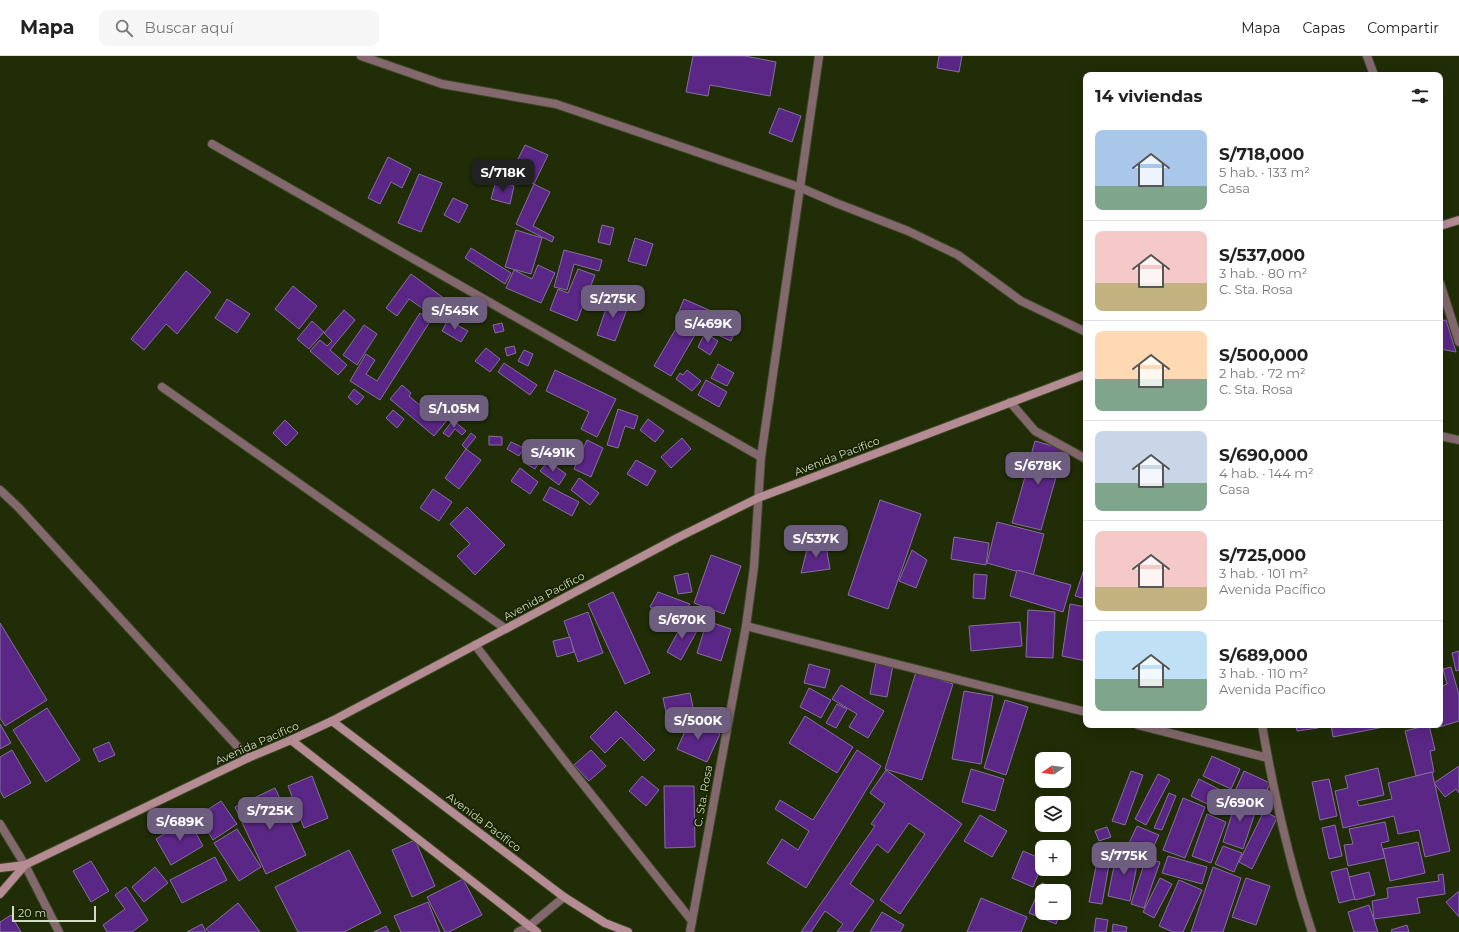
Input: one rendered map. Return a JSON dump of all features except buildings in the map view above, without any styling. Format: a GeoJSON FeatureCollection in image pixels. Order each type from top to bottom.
{"type":"FeatureCollection","features":[{"type":"Feature","properties":{"kind":"main road"},"geometry":{"type":"LineString","coordinates":[[1443,225],[1459,220]]}},
{"type":"Feature","properties":{"kind":"main road","name":"Avenida Pacífico"},"geometry":{"type":"LineString","coordinates":[[25,865],[248,758],[332,721],[677,538],[758,498],[1083,375]]}},
{"type":"Feature","properties":{"kind":"main road","name":"Avenida Pacifico"},"geometry":{"type":"LineString","coordinates":[[332,721],[564,897],[605,923],[628,932]]}},
{"type":"Feature","properties":{"kind":"main road"},"geometry":{"type":"LineString","coordinates":[[291,740],[528,927],[537,932]]}},
{"type":"Feature","properties":{"kind":"main road"},"geometry":{"type":"LineString","coordinates":[[0,868],[25,865]]}},
{"type":"Feature","properties":{"kind":"main road"},"geometry":{"type":"LineString","coordinates":[[0,894],[25,865]]}},
{"type":"Feature","properties":{"kind":"street"},"geometry":{"type":"LineString","coordinates":[[361,56],[442,84],[556,104],[799,186],[836,203],[908,231],[958,256],[1021,302],[1083,331]]}},
{"type":"Feature","properties":{"kind":"street","name":"C. Sta. Rosa"},"geometry":{"type":"LineString","coordinates":[[690,932],[746,626],[754,567],[761,457],[819,56]]}},
{"type":"Feature","properties":{"kind":"street"},"geometry":{"type":"LineString","coordinates":[[1368,56],[1373,72]]}},
{"type":"Feature","properties":{"kind":"street"},"geometry":{"type":"LineString","coordinates":[[212,144],[761,457]]}},
{"type":"Feature","properties":{"kind":"street"},"geometry":{"type":"LineString","coordinates":[[1443,292],[1459,342]]}},
{"type":"Feature","properties":{"kind":"street"},"geometry":{"type":"LineString","coordinates":[[162,387],[506,629]]}},
{"type":"Feature","properties":{"kind":"street"},"geometry":{"type":"LineString","coordinates":[[1010,402],[1035,431],[1083,457]]}},
{"type":"Feature","properties":{"kind":"street"},"geometry":{"type":"LineString","coordinates":[[1443,437],[1459,440]]}},
{"type":"Feature","properties":{"kind":"street"},"geometry":{"type":"LineString","coordinates":[[0,490],[24,514],[248,758]]}},
{"type":"Feature","properties":{"kind":"street"},"geometry":{"type":"LineString","coordinates":[[746,626],[1083,711]]}},
{"type":"Feature","properties":{"kind":"street"},"geometry":{"type":"LineString","coordinates":[[475,645],[567,764],[692,921]]}},
{"type":"Feature","properties":{"kind":"street"},"geometry":{"type":"LineString","coordinates":[[1150,728],[1268,758]]}},
{"type":"Feature","properties":{"kind":"street"},"geometry":{"type":"LineString","coordinates":[[1263,728],[1297,887],[1312,932]]}},
{"type":"Feature","properties":{"kind":"street"},"geometry":{"type":"LineString","coordinates":[[0,824],[25,865],[59,932]]}},
{"type":"Feature","properties":{"kind":"street"},"geometry":{"type":"LineString","coordinates":[[518,932],[528,927],[564,897]]}}]}
